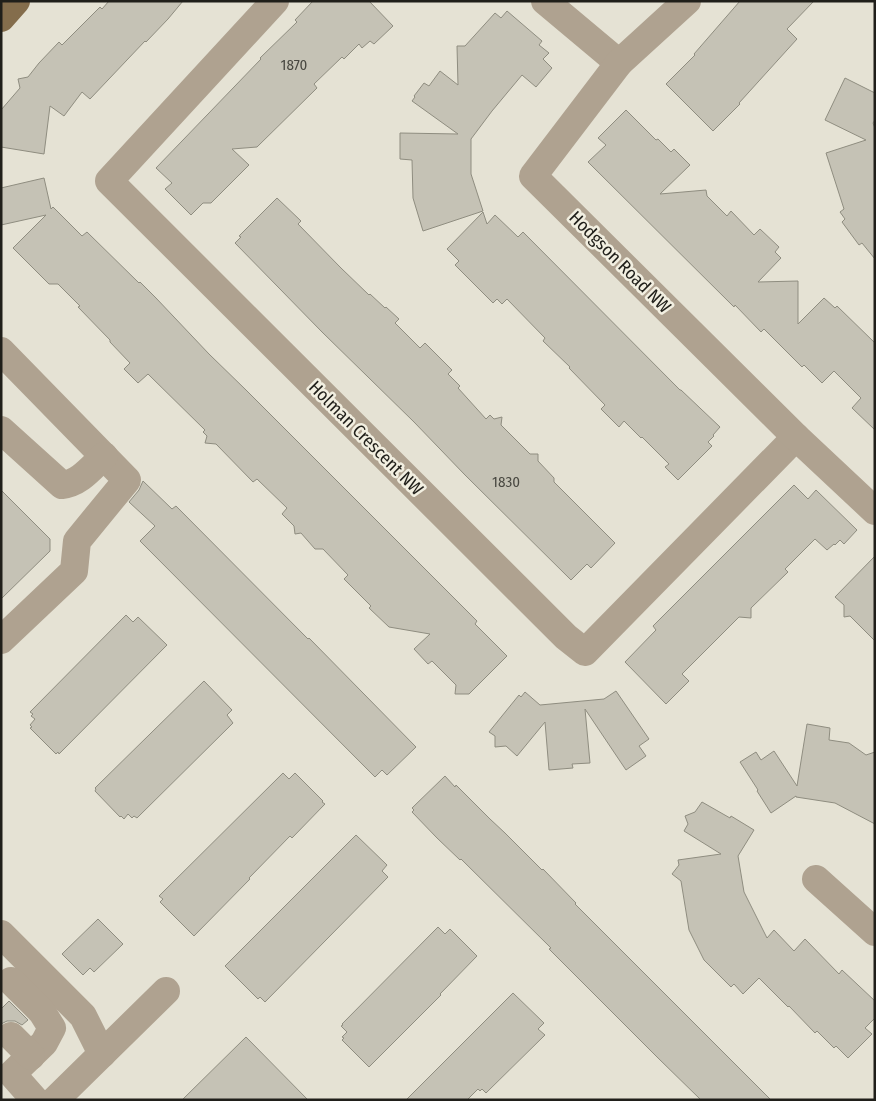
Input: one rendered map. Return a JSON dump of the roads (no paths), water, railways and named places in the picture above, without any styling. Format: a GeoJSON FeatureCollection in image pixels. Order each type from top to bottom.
{"type":"FeatureCollection","features":[{"type":"Feature","properties":{"kind":"main road"},"geometry":{"type":"LineString","coordinates":[[1,18],[16,1]]}},
{"type":"Feature","properties":{"kind":"street","name":"Holman Crescent NW"},"geometry":{"type":"LineString","coordinates":[[275,1],[108,180],[566,637],[585,652],[796,437]]}},
{"type":"Feature","properties":{"kind":"street"},"geometry":{"type":"LineString","coordinates":[[545,1],[618,63]]}},
{"type":"Feature","properties":{"kind":"street","name":"Hodgson Road NW"},"geometry":{"type":"LineString","coordinates":[[686,1],[618,63],[533,176],[796,437],[875,511]]}},
{"type":"Feature","properties":{"kind":"street"},"geometry":{"type":"LineString","coordinates":[[1,352],[127,480],[78,541],[74,571],[1,640]]}},
{"type":"Feature","properties":{"kind":"street"},"geometry":{"type":"LineString","coordinates":[[1,430],[62,485],[71,484],[80,479],[104,456]]}},
{"type":"Feature","properties":{"kind":"street"},"geometry":{"type":"LineString","coordinates":[[816,879],[875,932]]}},
{"type":"Feature","properties":{"kind":"street"},"geometry":{"type":"LineString","coordinates":[[1,934],[14,978],[42,1012],[52,1028],[44,1043],[11,1070]]}},
{"type":"Feature","properties":{"kind":"street"},"geometry":{"type":"LineString","coordinates":[[14,978],[83,1016],[102,1054]]}},
{"type":"Feature","properties":{"kind":"street"},"geometry":{"type":"LineString","coordinates":[[55,1100],[166,991]]}},
{"type":"Feature","properties":{"kind":"street"},"geometry":{"type":"LineString","coordinates":[[11,1036],[11,1070],[35,1100]]}}]}
